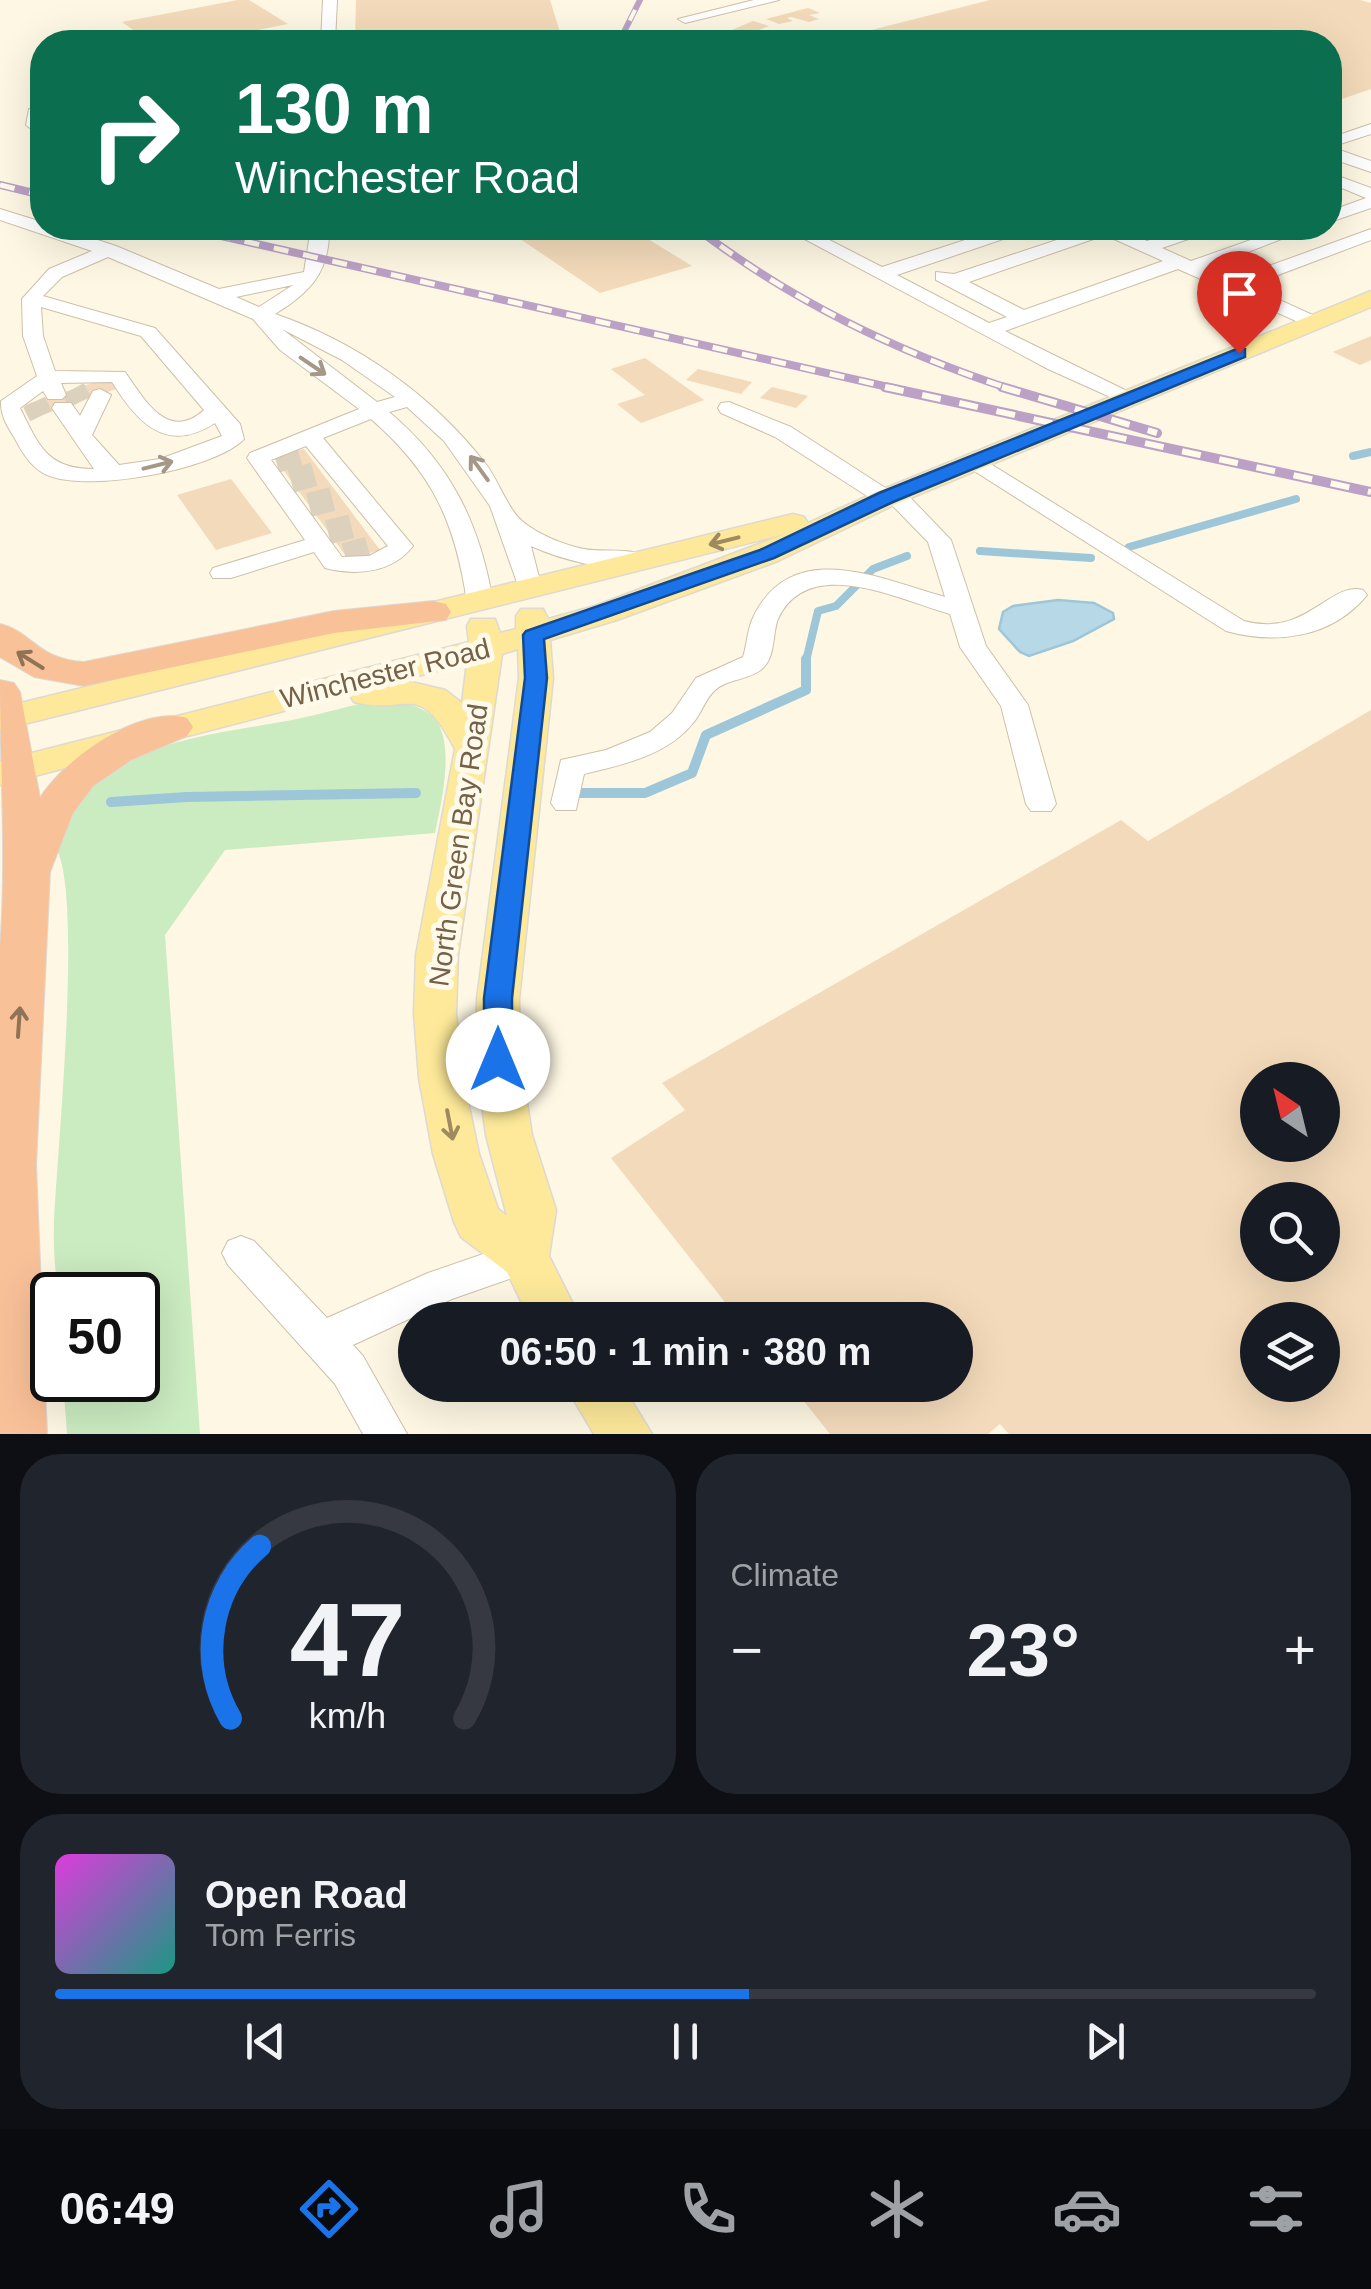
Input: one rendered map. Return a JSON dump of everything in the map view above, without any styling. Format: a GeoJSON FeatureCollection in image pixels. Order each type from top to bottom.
{"type":"FeatureCollection","features":[{"type":"Feature","properties":{"kind":"highway"},"geometry":{"type":"LineString","coordinates":[[0,635],[44,669],[84,674],[334,622],[433,612]]}},
{"type":"Feature","properties":{"kind":"highway"},"geometry":{"type":"LineString","coordinates":[[2,710],[8,771],[28,873]]}},
{"type":"Feature","properties":{"kind":"highway"},"geometry":{"type":"LineString","coordinates":[[17,1434],[10,1165],[28,873],[44,823],[75,778],[107,755],[182,724]]}},
{"type":"Feature","properties":{"kind":"main road","name":"Winchester Road"},"geometry":{"type":"LineString","coordinates":[[8,771],[533,635],[767,554],[890,496],[1371,298]]}},
{"type":"Feature","properties":{"kind":"main road","name":"Winchester Road"},"geometry":{"type":"LineString","coordinates":[[2,710],[480,602],[890,496]]}},
{"type":"Feature","properties":{"kind":"main road","name":"North Green Bay Road"},"geometry":{"type":"LineString","coordinates":[[524,1258],[532,1210],[509,1135],[498,1060],[498,998],[536,678],[530,589]]}},
{"type":"Feature","properties":{"kind":"main road","name":"North Green Bay Road"},"geometry":{"type":"LineString","coordinates":[[480,602],[486,648],[473,749],[437,955],[435,1014],[441,1078],[456,1154],[478,1222],[524,1258],[547,1302]]}},
{"type":"Feature","properties":{"kind":"main road"},"geometry":{"type":"LineString","coordinates":[[182,724],[377,692],[414,692],[451,708],[473,749]]}},
{"type":"Feature","properties":{"kind":"main road"},"geometry":{"type":"LineString","coordinates":[[603,1402],[625,1434]]}},
{"type":"Feature","properties":{"kind":"street"},"geometry":{"type":"LineString","coordinates":[[329,30],[330,0]]}},
{"type":"Feature","properties":{"kind":"street"},"geometry":{"type":"LineString","coordinates":[[685,20],[772,0]]}},
{"type":"Feature","properties":{"kind":"street"},"geometry":{"type":"LineString","coordinates":[[1342,139],[1371,129]]}},
{"type":"Feature","properties":{"kind":"street"},"geometry":{"type":"LineString","coordinates":[[1342,157],[1368,169]]}},
{"type":"Feature","properties":{"kind":"street"},"geometry":{"type":"LineString","coordinates":[[1342,183],[1371,194]]}},
{"type":"Feature","properties":{"kind":"street"},"geometry":{"type":"LineString","coordinates":[[1342,213],[1371,202]]}},
{"type":"Feature","properties":{"kind":"street","name":"North Green Bay Road"},"geometry":{"type":"LineString","coordinates":[[0,214],[30,224]]}},
{"type":"Feature","properties":{"kind":"street"},"geometry":{"type":"LineString","coordinates":[[1232,286],[1371,234]]}},
{"type":"Feature","properties":{"kind":"street","name":"North Green Bay Road"},"geometry":{"type":"LineString","coordinates":[[79,240],[309,333],[410,399],[447,428],[473,459],[514,526],[530,589]]}},
{"type":"Feature","properties":{"kind":"street"},"geometry":{"type":"LineString","coordinates":[[260,315],[305,287],[321,258],[320,240]]}},
{"type":"Feature","properties":{"kind":"street"},"geometry":{"type":"LineString","coordinates":[[816,240],[1128,399]]}},
{"type":"Feature","properties":{"kind":"street"},"geometry":{"type":"LineString","coordinates":[[881,274],[982,240]]}},
{"type":"Feature","properties":{"kind":"street"},"geometry":{"type":"LineString","coordinates":[[953,281],[1072,240]]}},
{"type":"Feature","properties":{"kind":"street"},"geometry":{"type":"LineString","coordinates":[[1132,240],[1312,322]]}},
{"type":"Feature","properties":{"kind":"street"},"geometry":{"type":"LineString","coordinates":[[1146,247],[1167,240]]}},
{"type":"Feature","properties":{"kind":"street"},"geometry":{"type":"LineString","coordinates":[[988,330],[1263,240]]}},
{"type":"Feature","properties":{"kind":"street"},"geometry":{"type":"LineString","coordinates":[[110,250],[40,282],[28,317],[32,343],[82,432],[106,469],[121,474]]}},
{"type":"Feature","properties":{"kind":"street"},"geometry":{"type":"LineString","coordinates":[[915,262],[1024,318]]}},
{"type":"Feature","properties":{"kind":"street"},"geometry":{"type":"LineString","coordinates":[[219,296],[314,274]]}},
{"type":"Feature","properties":{"kind":"street"},"geometry":{"type":"LineString","coordinates":[[32,299],[148,332],[215,410],[232,430],[234,439],[206,453],[121,474],[80,478],[51,471],[34,458],[8,406],[65,396],[118,376],[144,417],[166,430],[210,420],[215,410]]}},
{"type":"Feature","properties":{"kind":"street","name":"North Green Bay Road"},"geometry":{"type":"LineString","coordinates":[[260,315],[280,343],[374,409],[409,440],[454,501],[469,534],[480,602]]}},
{"type":"Feature","properties":{"kind":"street"},"geometry":{"type":"LineString","coordinates":[[65,396],[82,432]]}},
{"type":"Feature","properties":{"kind":"street"},"geometry":{"type":"LineString","coordinates":[[348,493],[335,423],[410,399]]}},
{"type":"Feature","properties":{"kind":"street"},"geometry":{"type":"LineString","coordinates":[[729,408],[783,432],[890,496],[939,540],[958,608],[980,662],[1014,705],[1041,804]]}},
{"type":"Feature","properties":{"kind":"street"},"geometry":{"type":"LineString","coordinates":[[258,458],[348,493],[402,546],[396,554],[353,568],[334,564],[304,511],[258,458]]}},
{"type":"Feature","properties":{"kind":"street"},"geometry":{"type":"LineString","coordinates":[[976,462],[1234,626],[1256,634],[1288,634],[1354,595]]}},
{"type":"Feature","properties":{"kind":"street"},"geometry":{"type":"LineString","coordinates":[[222,572],[304,511]]}},
{"type":"Feature","properties":{"kind":"street"},"geometry":{"type":"LineString","coordinates":[[514,526],[560,553],[580,558],[644,560]]}},
{"type":"Feature","properties":{"kind":"street"},"geometry":{"type":"LineString","coordinates":[[566,803],[571,767],[613,758],[660,738],[682,719],[705,684],[752,663],[758,657],[766,618],[801,580],[819,574],[861,580],[958,608]]}},
{"type":"Feature","properties":{"kind":"street"},"geometry":{"type":"LineString","coordinates":[[241,1253],[349,1370],[386,1434]]}},
{"type":"Feature","properties":{"kind":"street"},"geometry":{"type":"LineString","coordinates":[[323,1339],[442,1285],[524,1258]]}},
{"type":"Feature","properties":{"kind":"green space"},"geometry":{"type":"Polygon","coordinates":[[[371,701],[411,705],[432,716],[440,726],[446,755],[435,833],[225,850],[165,935],[200,1434],[67,1434],[65,1402],[160,1402],[160,1272],[55,1272],[54,1226],[68,965],[63,870],[54,845],[76,797],[122,764],[199,737],[371,701]]]}},
{"type":"Feature","properties":{"kind":"water"},"geometry":{"type":"Polygon","coordinates":[[[1058,600],[1094,603],[1113,613],[1114,619],[1073,641],[1029,656],[1020,652],[999,629],[1003,612],[1013,606],[1058,600]]]}},
{"type":"Feature","properties":{"kind":"building"},"geometry":{"type":"Polygon","coordinates":[[[249,0],[288,24],[257,30],[133,30],[122,22],[249,0]]]}},
{"type":"Feature","properties":{"kind":"building"},"geometry":{"type":"Polygon","coordinates":[[[356,0],[550,0],[559,30],[355,30],[356,0]]]}},
{"type":"Feature","properties":{"kind":"building"},"geometry":{"type":"Polygon","coordinates":[[[990,0],[1360,0],[1371,3],[1371,89],[1342,99],[1342,30],[871,30],[990,0]]]}},
{"type":"Feature","properties":{"kind":"building"},"geometry":{"type":"Polygon","coordinates":[[[808,8],[820,13],[809,15],[819,19],[809,22],[791,17],[787,18],[793,21],[779,24],[766,19],[808,8]]]}},
{"type":"Feature","properties":{"kind":"building"},"geometry":{"type":"Polygon","coordinates":[[[753,21],[769,26],[759,30],[732,30],[753,21]]]}},
{"type":"Feature","properties":{"kind":"building"},"geometry":{"type":"Polygon","coordinates":[[[522,240],[650,240],[692,266],[600,293],[522,240]]]}},
{"type":"Feature","properties":{"kind":"building"},"geometry":{"type":"Polygon","coordinates":[[[1371,336],[1371,360],[1360,365],[1333,352],[1371,336]]]}},
{"type":"Feature","properties":{"kind":"building"},"geometry":{"type":"Polygon","coordinates":[[[645,358],[704,400],[641,423],[617,404],[645,395],[611,369],[645,358]]]}},
{"type":"Feature","properties":{"kind":"building"},"geometry":{"type":"Polygon","coordinates":[[[698,369],[752,382],[741,394],[686,380],[698,369]]]}},
{"type":"Feature","properties":{"kind":"building"},"geometry":{"type":"Polygon","coordinates":[[[108,378],[116,389],[31,419],[24,405],[108,378]]]}},
{"type":"Feature","properties":{"kind":"building"},"geometry":{"type":"Polygon","coordinates":[[[772,387],[808,396],[796,408],[760,398],[772,387]]]}},
{"type":"Feature","properties":{"kind":"building"},"geometry":{"type":"Polygon","coordinates":[[[304,449],[380,550],[348,559],[274,457],[304,449]]]}},
{"type":"Feature","properties":{"kind":"building"},"geometry":{"type":"Polygon","coordinates":[[[231,479],[272,533],[216,550],[177,495],[231,479]]]}},
{"type":"Feature","properties":{"kind":"building"},"geometry":{"type":"Polygon","coordinates":[[[1371,710],[1371,1434],[1009,1434],[1000,1424],[988,1434],[830,1434],[805,1402],[973,1402],[973,1302],[725,1302],[611,1158],[685,1110],[662,1083],[1121,820],[1148,841],[1371,710]]]}},
{"type":"Feature","properties":{"kind":"waterway"},"geometry":{"type":"LineString","coordinates":[[1353,456],[1371,452]]}},
{"type":"Feature","properties":{"kind":"waterway"},"geometry":{"type":"LineString","coordinates":[[1129,547],[1296,499]]}},
{"type":"Feature","properties":{"kind":"waterway"},"geometry":{"type":"LineString","coordinates":[[980,551],[1091,558]]}},
{"type":"Feature","properties":{"kind":"waterway"},"geometry":{"type":"LineString","coordinates":[[806,661],[818,611],[836,606],[873,569],[907,556]]}},
{"type":"Feature","properties":{"kind":"waterway"},"geometry":{"type":"LineString","coordinates":[[573,793],[645,793],[692,773],[706,735],[806,690],[806,661]]}},
{"type":"Feature","properties":{"kind":"waterway"},"geometry":{"type":"LineString","coordinates":[[111,802],[416,793]]}},
{"type":"Feature","properties":{"kind":"tunnel"},"geometry":{"type":"LineString","coordinates":[[73,389],[80,402]]}},
{"type":"Feature","properties":{"kind":"tunnel"},"geometry":{"type":"LineString","coordinates":[[34,402],[41,416]]}},
{"type":"Feature","properties":{"kind":"tunnel"},"geometry":{"type":"LineString","coordinates":[[276,461],[306,452]]}},
{"type":"Feature","properties":{"kind":"tunnel"},"geometry":{"type":"LineString","coordinates":[[291,481],[322,472]]}},
{"type":"Feature","properties":{"kind":"tunnel"},"geometry":{"type":"LineString","coordinates":[[309,505],[341,497]]}},
{"type":"Feature","properties":{"kind":"tunnel"},"geometry":{"type":"LineString","coordinates":[[328,532],[361,524]]}},
{"type":"Feature","properties":{"kind":"tunnel"},"geometry":{"type":"LineString","coordinates":[[345,555],[377,546]]}},
{"type":"Feature","properties":{"kind":"railway"},"geometry":{"type":"LineString","coordinates":[[625,30],[640,0]]}},
{"type":"Feature","properties":{"kind":"railway"},"geometry":{"type":"LineString","coordinates":[[0,185],[30,192]]}},
{"type":"Feature","properties":{"kind":"railway"},"geometry":{"type":"LineString","coordinates":[[239,240],[897,389]]}},
{"type":"Feature","properties":{"kind":"railway"},"geometry":{"type":"LineString","coordinates":[[713,240],[769,279],[846,322],[926,358],[1010,389]]}},
{"type":"Feature","properties":{"kind":"railway"},"geometry":{"type":"LineString","coordinates":[[885,387],[1371,492]]}},
{"type":"Feature","properties":{"kind":"railway"},"geometry":{"type":"LineString","coordinates":[[1002,387],[1157,433]]}},
{"type":"Feature","properties":{"kind":"route"},"geometry":{"type":"LineString","coordinates":[[498,1060],[498,998],[536,678],[533,635],[606,613],[767,554],[886,498],[1239,353]]}}]}
